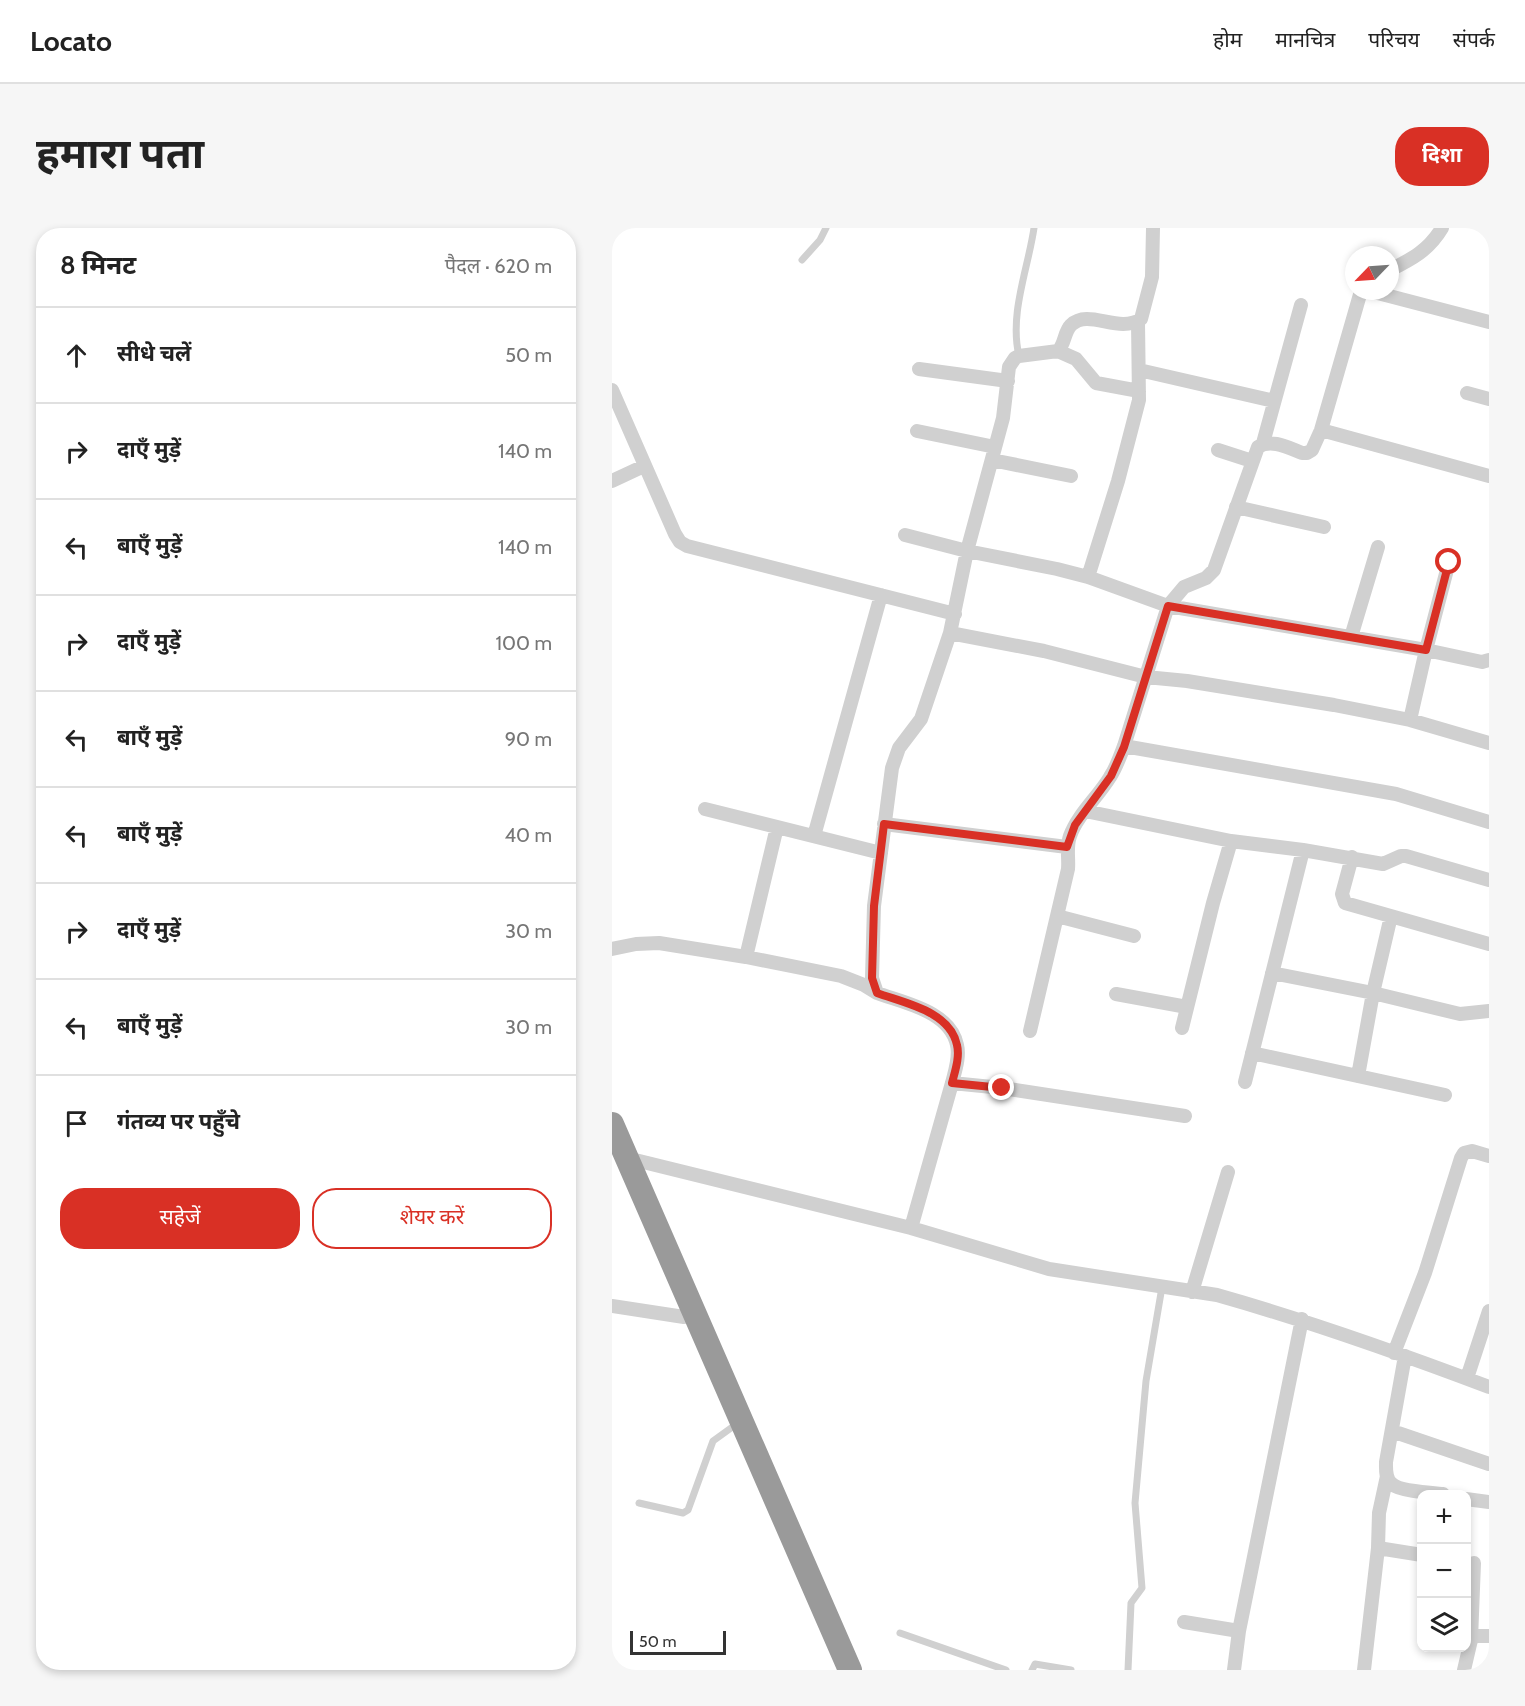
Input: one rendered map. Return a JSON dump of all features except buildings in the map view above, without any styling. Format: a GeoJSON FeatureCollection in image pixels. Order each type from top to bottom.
{"type":"FeatureCollection","features":[{"type":"Feature","properties":{"kind":"highway"},"geometry":{"type":"LineString","coordinates":[[612,1124],[619,1157],[833,1670]]}},
{"type":"Feature","properties":{"kind":"highway"},"geometry":{"type":"LineString","coordinates":[[619,1157],[850,1670]]}},
{"type":"Feature","properties":{"kind":"street"},"geometry":{"type":"LineString","coordinates":[[1088,577],[1121,470],[1139,400],[1138,321],[1143,314],[1150,286],[1153,228]]}},
{"type":"Feature","properties":{"kind":"street"},"geometry":{"type":"LineString","coordinates":[[1399,265],[1422,252],[1442,228]]}},
{"type":"Feature","properties":{"kind":"street"},"geometry":{"type":"LineString","coordinates":[[1399,299],[1489,322]]}},
{"type":"Feature","properties":{"kind":"street"},"geometry":{"type":"LineString","coordinates":[[1263,443],[1276,444],[1307,453],[1312,450],[1321,430],[1358,300]]}},
{"type":"Feature","properties":{"kind":"street"},"geometry":{"type":"LineString","coordinates":[[1030,1031],[1068,869],[1067,847],[1075,825],[1111,776],[1124,747],[1168,606],[1184,587],[1206,578],[1214,570],[1252,461],[1258,447],[1263,443],[1301,305]]}},
{"type":"Feature","properties":{"kind":"street"},"geometry":{"type":"LineString","coordinates":[[1058,351],[1068,328],[1080,320],[1116,324],[1138,321]]}},
{"type":"Feature","properties":{"kind":"street"},"geometry":{"type":"LineString","coordinates":[[877,993],[872,978],[874,906],[895,756],[921,719],[950,633],[967,550],[1003,418],[1009,367],[1019,356],[1058,351],[1076,359],[1096,383],[1139,391]]}},
{"type":"Feature","properties":{"kind":"street"},"geometry":{"type":"LineString","coordinates":[[919,369],[1008,381]]}},
{"type":"Feature","properties":{"kind":"street"},"geometry":{"type":"LineString","coordinates":[[1139,370],[1274,401]]}},
{"type":"Feature","properties":{"kind":"street"},"geometry":{"type":"LineString","coordinates":[[612,390],[644,466],[680,542],[687,546],[955,614]]}},
{"type":"Feature","properties":{"kind":"street"},"geometry":{"type":"LineString","coordinates":[[1467,393],[1489,399]]}},
{"type":"Feature","properties":{"kind":"street"},"geometry":{"type":"LineString","coordinates":[[1321,430],[1489,476]]}},
{"type":"Feature","properties":{"kind":"street"},"geometry":{"type":"LineString","coordinates":[[917,431],[1071,476]]}},
{"type":"Feature","properties":{"kind":"street"},"geometry":{"type":"LineString","coordinates":[[1218,450],[1252,461]]}},
{"type":"Feature","properties":{"kind":"street"},"geometry":{"type":"LineString","coordinates":[[612,481],[644,466]]}},
{"type":"Feature","properties":{"kind":"street"},"geometry":{"type":"LineString","coordinates":[[1236,507],[1324,527]]}},
{"type":"Feature","properties":{"kind":"street"},"geometry":{"type":"LineString","coordinates":[[905,535],[1057,568],[1168,606],[1488,662]]}},
{"type":"Feature","properties":{"kind":"street"},"geometry":{"type":"LineString","coordinates":[[1351,637],[1378,547]]}},
{"type":"Feature","properties":{"kind":"street"},"geometry":{"type":"LineString","coordinates":[[1410,720],[1449,562]]}},
{"type":"Feature","properties":{"kind":"street"},"geometry":{"type":"LineString","coordinates":[[814,837],[881,594]]}},
{"type":"Feature","properties":{"kind":"street"},"geometry":{"type":"LineString","coordinates":[[950,633],[1044,651],[1146,677],[1187,681],[1410,720],[1489,743]]}},
{"type":"Feature","properties":{"kind":"street"},"geometry":{"type":"LineString","coordinates":[[1124,747],[1396,794],[1489,822]]}},
{"type":"Feature","properties":{"kind":"street"},"geometry":{"type":"LineString","coordinates":[[705,809],[881,854]]}},
{"type":"Feature","properties":{"kind":"street"},"geometry":{"type":"LineString","coordinates":[[1085,811],[1231,841],[1352,857],[1383,864],[1406,856],[1489,880]]}},
{"type":"Feature","properties":{"kind":"street"},"geometry":{"type":"LineString","coordinates":[[884,824],[1067,847]]}},
{"type":"Feature","properties":{"kind":"street"},"geometry":{"type":"LineString","coordinates":[[746,957],[777,827]]}},
{"type":"Feature","properties":{"kind":"street"},"geometry":{"type":"LineString","coordinates":[[1182,1028],[1231,841]]}},
{"type":"Feature","properties":{"kind":"street"},"geometry":{"type":"LineString","coordinates":[[1245,1082],[1303,850]]}},
{"type":"Feature","properties":{"kind":"street"},"geometry":{"type":"LineString","coordinates":[[1352,857],[1342,894],[1343,901],[1347,904],[1489,944]]}},
{"type":"Feature","properties":{"kind":"street"},"geometry":{"type":"LineString","coordinates":[[1057,916],[1134,936]]}},
{"type":"Feature","properties":{"kind":"street"},"geometry":{"type":"LineString","coordinates":[[1358,1076],[1373,993],[1391,916]]}},
{"type":"Feature","properties":{"kind":"street"},"geometry":{"type":"LineString","coordinates":[[612,949],[636,944],[659,944],[746,957],[840,976],[937,1017],[949,1028],[958,1046],[958,1058],[911,1228]]}},
{"type":"Feature","properties":{"kind":"street"},"geometry":{"type":"LineString","coordinates":[[1272,973],[1373,993],[1460,1014],[1489,1011]]}},
{"type":"Feature","properties":{"kind":"street"},"geometry":{"type":"LineString","coordinates":[[1116,994],[1187,1007]]}},
{"type":"Feature","properties":{"kind":"street"},"geometry":{"type":"LineString","coordinates":[[1252,1053],[1445,1095]]}},
{"type":"Feature","properties":{"kind":"street"},"geometry":{"type":"LineString","coordinates":[[952,1083],[1002,1088],[1185,1116]]}},
{"type":"Feature","properties":{"kind":"street"},"geometry":{"type":"LineString","coordinates":[[1364,1670],[1378,1548],[1379,1514],[1387,1476],[1386,1461],[1392,1431],[1400,1354],[1461,1158],[1464,1153],[1472,1151],[1489,1156]]}},
{"type":"Feature","properties":{"kind":"street"},"geometry":{"type":"LineString","coordinates":[[619,1157],[911,1228],[1049,1269],[1217,1295],[1302,1319],[1489,1387]]}},
{"type":"Feature","properties":{"kind":"street"},"geometry":{"type":"LineString","coordinates":[[1192,1292],[1228,1172]]}},
{"type":"Feature","properties":{"kind":"street"},"geometry":{"type":"LineString","coordinates":[[612,1306],[684,1317]]}},
{"type":"Feature","properties":{"kind":"street"},"geometry":{"type":"LineString","coordinates":[[1467,1378],[1489,1311]]}},
{"type":"Feature","properties":{"kind":"street"},"geometry":{"type":"LineString","coordinates":[[1234,1670],[1239,1631],[1302,1319]]}},
{"type":"Feature","properties":{"kind":"street"},"geometry":{"type":"LineString","coordinates":[[1392,1431],[1489,1464]]}},
{"type":"Feature","properties":{"kind":"street"},"geometry":{"type":"LineString","coordinates":[[1387,1476],[1390,1483],[1398,1487],[1417,1490]]}},
{"type":"Feature","properties":{"kind":"street"},"geometry":{"type":"LineString","coordinates":[[1471,1500],[1489,1502]]}},
{"type":"Feature","properties":{"kind":"street"},"geometry":{"type":"LineString","coordinates":[[1378,1548],[1417,1554]]}},
{"type":"Feature","properties":{"kind":"street"},"geometry":{"type":"LineString","coordinates":[[1471,1562],[1489,1565]]}},
{"type":"Feature","properties":{"kind":"street"},"geometry":{"type":"LineString","coordinates":[[1184,1622],[1239,1631]]}},
{"type":"Feature","properties":{"kind":"street"},"geometry":{"type":"LineString","coordinates":[[1471,1640],[1475,1636],[1489,1636]]}},
{"type":"Feature","properties":{"kind":"street"},"geometry":{"type":"LineString","coordinates":[[1464,1670],[1468,1652]]}},
{"type":"Feature","properties":{"kind":"lane"},"geometry":{"type":"LineString","coordinates":[[802,260],[820,240],[826,228]]}},
{"type":"Feature","properties":{"kind":"lane"},"geometry":{"type":"LineString","coordinates":[[1019,356],[1016,340],[1017,312],[1034,228]]}},
{"type":"Feature","properties":{"kind":"lane"},"geometry":{"type":"LineString","coordinates":[[1128,1670],[1131,1603],[1142,1588],[1135,1512],[1146,1382],[1162,1287]]}},
{"type":"Feature","properties":{"kind":"lane"},"geometry":{"type":"LineString","coordinates":[[639,1503],[682,1513],[688,1510],[713,1441],[731,1428]]}},
{"type":"Feature","properties":{"kind":"lane"},"geometry":{"type":"LineString","coordinates":[[900,1633],[1006,1670]]}},
{"type":"Feature","properties":{"kind":"lane"},"geometry":{"type":"LineString","coordinates":[[1032,1670],[1035,1664],[1071,1670]]}},
{"type":"Feature","properties":{"kind":"route"},"geometry":{"type":"LineString","coordinates":[[1002,1088],[952,1083],[958,1058],[958,1046],[944,1022],[937,1017],[877,993],[872,978],[874,906],[884,824],[1067,847],[1075,825],[1111,776],[1124,747],[1168,606],[1426,650],[1449,562]]}}]}
